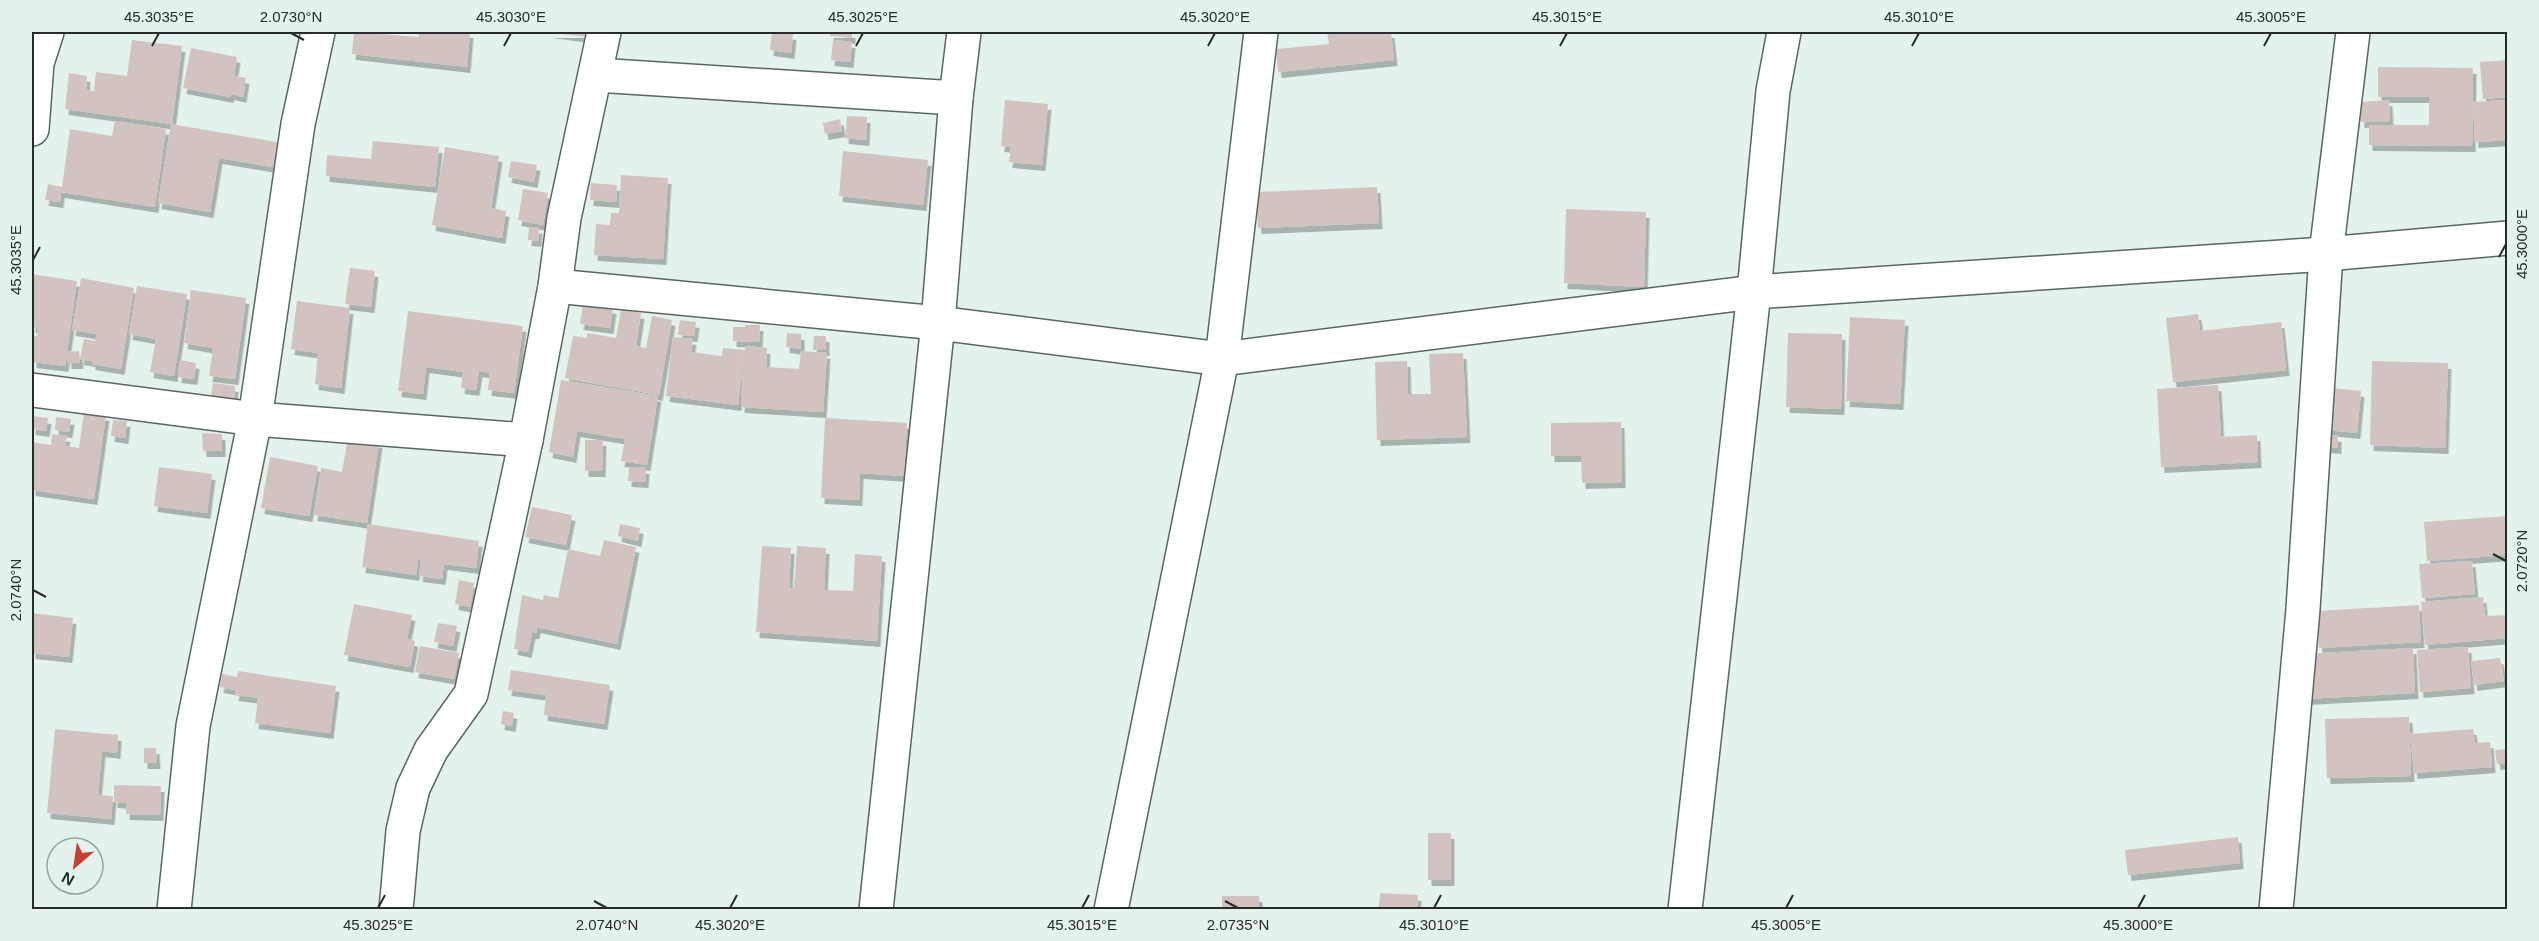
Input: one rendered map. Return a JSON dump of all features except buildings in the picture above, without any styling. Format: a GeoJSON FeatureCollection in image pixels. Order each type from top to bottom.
{"type":"FeatureCollection","features":[{"type":"Feature","properties":{"kind":"street"},"geometry":{"type":"LineString","coordinates":[[32,129],[37,63],[47,32]]}},
{"type":"Feature","properties":{"kind":"street"},"geometry":{"type":"LineString","coordinates":[[174,909],[193,726],[255,419],[298,124],[318,32]]}},
{"type":"Feature","properties":{"kind":"street"},"geometry":{"type":"LineString","coordinates":[[396,909],[403,831],[412,788],[431,750],[471,694],[526,440],[555,286],[564,218],[604,32]]}},
{"type":"Feature","properties":{"kind":"street"},"geometry":{"type":"LineString","coordinates":[[876,909],[938,323],[956,98],[964,32]]}},
{"type":"Feature","properties":{"kind":"street"},"geometry":{"type":"LineString","coordinates":[[1111,909],[1222,359],[1261,32]]}},
{"type":"Feature","properties":{"kind":"street"},"geometry":{"type":"LineString","coordinates":[[1685,909],[1754,292],[1773,91],[1784,32]]}},
{"type":"Feature","properties":{"kind":"street"},"geometry":{"type":"LineString","coordinates":[[2276,909],[2303,609],[2326,254],[2353,32]]}},
{"type":"Feature","properties":{"kind":"street"},"geometry":{"type":"LineString","coordinates":[[596,75],[956,98]]}},
{"type":"Feature","properties":{"kind":"street"},"geometry":{"type":"LineString","coordinates":[[555,286],[938,323],[1222,359],[1754,292],[2326,254],[2508,238]]}},
{"type":"Feature","properties":{"kind":"street"},"geometry":{"type":"LineString","coordinates":[[32,390],[255,419],[526,440]]}}]}
